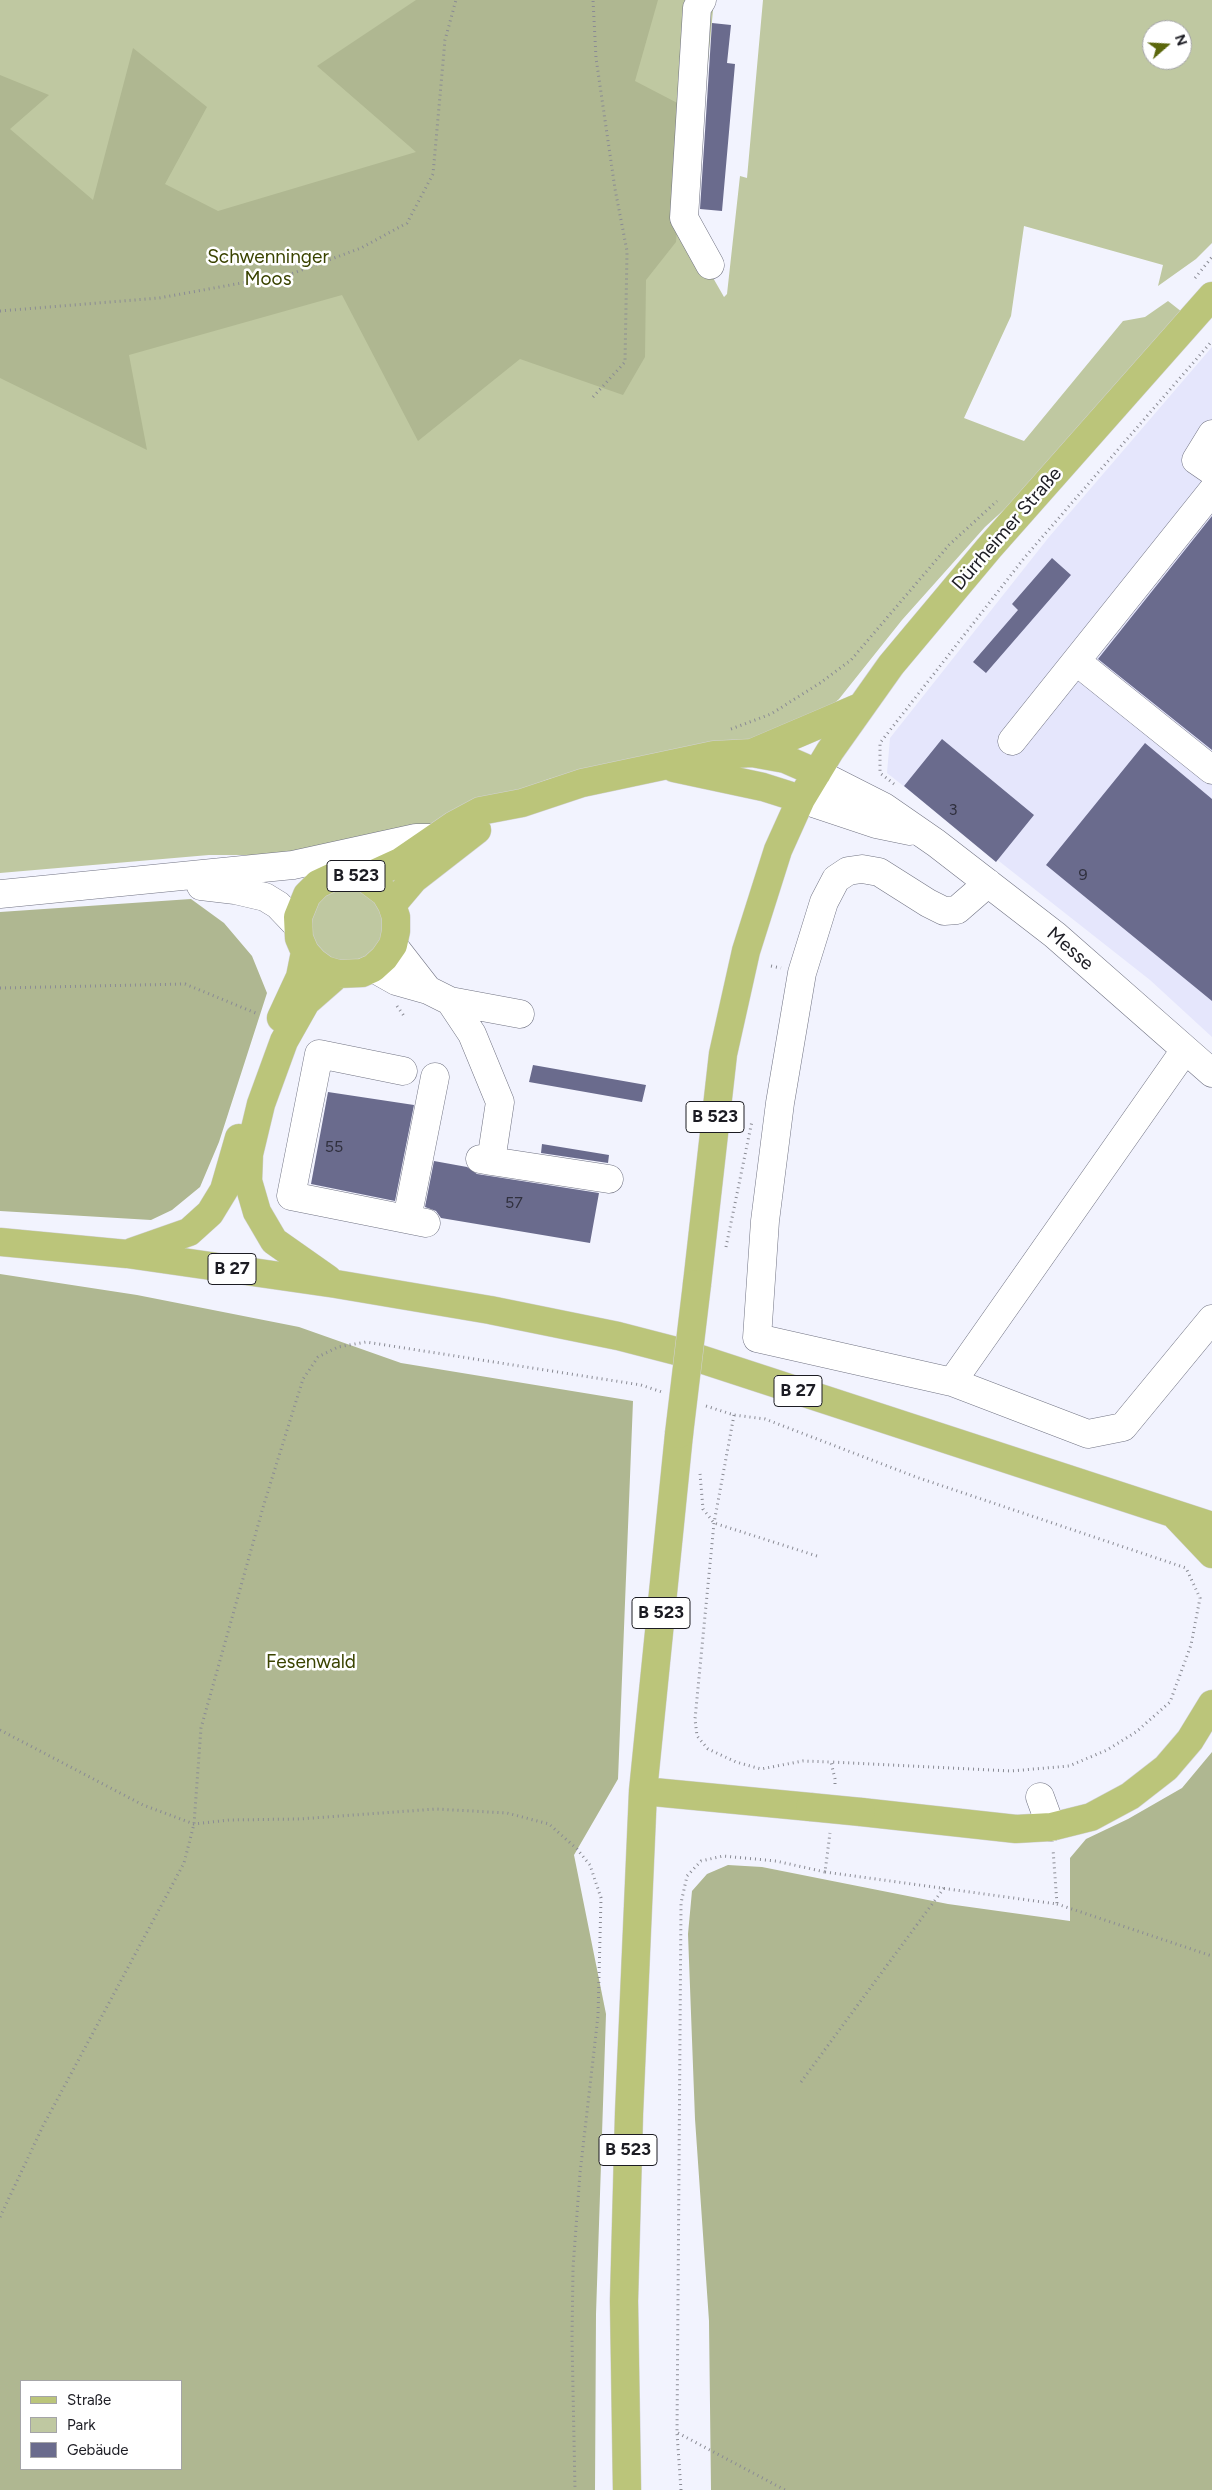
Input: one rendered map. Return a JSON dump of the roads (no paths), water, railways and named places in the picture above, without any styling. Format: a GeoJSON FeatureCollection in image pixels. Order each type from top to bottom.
{"type":"FeatureCollection","features":[{"type":"Feature","properties":{"kind":"main road","name":"Dürrheimer Straße"},"geometry":{"type":"LineString","coordinates":[[817,773],[860,706],[891,665],[1202,289]]}},
{"type":"Feature","properties":{"kind":"main road"},"geometry":{"type":"LineString","coordinates":[[752,753],[860,706]]}},
{"type":"Feature","properties":{"kind":"main road"},"geometry":{"type":"LineString","coordinates":[[365,878],[400,862],[434,838],[480,811],[522,803],[582,783],[714,755],[752,753],[785,759],[817,773]]}},
{"type":"Feature","properties":{"kind":"main road"},"geometry":{"type":"LineString","coordinates":[[664,766],[763,787],[801,799]]}},
{"type":"Feature","properties":{"kind":"main road","name":"B 523"},"geometry":{"type":"LineString","coordinates":[[627,2490],[624,2301],[628,2114],[642,1791],[679,1434],[723,1054],[746,951],[778,850],[801,799],[817,773]]}},
{"type":"Feature","properties":{"kind":"main road"},"geometry":{"type":"LineString","coordinates":[[392,905],[414,879],[456,845],[522,803]]}},
{"type":"Feature","properties":{"kind":"main road","name":"B 523"},"geometry":{"type":"LineString","coordinates":[[301,939],[300,908],[307,895],[318,884],[333,877],[349,875],[365,878],[385,893],[396,917],[393,945]]}},
{"type":"Feature","properties":{"kind":"main road"},"geometry":{"type":"LineString","coordinates":[[301,939],[319,966],[338,974],[362,973],[373,968],[384,958],[393,945]]}},
{"type":"Feature","properties":{"kind":"main road"},"geometry":{"type":"LineString","coordinates":[[127,1254],[189,1232],[210,1213],[224,1190],[255,1079],[300,977],[301,939]]}},
{"type":"Feature","properties":{"kind":"main road"},"geometry":{"type":"LineString","coordinates":[[336,1284],[274,1241],[257,1212],[248,1181],[249,1154],[260,1104],[284,1040],[306,1002],[338,974]]}},
{"type":"Feature","properties":{"kind":"main road","name":"B 27"},"geometry":{"type":"LineString","coordinates":[[0,1242],[127,1254],[336,1284],[490,1310],[618,1336],[676,1351],[1212,1526]]}},
{"type":"Feature","properties":{"kind":"main road"},"geometry":{"type":"LineString","coordinates":[[1172,1512],[1212,1554]]}},
{"type":"Feature","properties":{"kind":"main road"},"geometry":{"type":"LineString","coordinates":[[642,1791],[1016,1829],[1051,1828],[1091,1818],[1130,1796],[1166,1768],[1190,1740],[1212,1704]]}},
{"type":"Feature","properties":{"kind":"street"},"geometry":{"type":"LineString","coordinates":[[702,0],[697,8],[684,218],[710,264]]}},
{"type":"Feature","properties":{"kind":"street"},"geometry":{"type":"LineString","coordinates":[[1212,434],[1196,460],[1212,471]]}},
{"type":"Feature","properties":{"kind":"street"},"geometry":{"type":"LineString","coordinates":[[1012,741],[1212,491]]}},
{"type":"Feature","properties":{"kind":"street"},"geometry":{"type":"LineString","coordinates":[[1076,661],[1212,770]]}},
{"type":"Feature","properties":{"kind":"street","name":"Messe"},"geometry":{"type":"LineString","coordinates":[[817,773],[884,806],[988,884],[1055,935],[1212,1073]]}},
{"type":"Feature","properties":{"kind":"street","name":"Messe"},"geometry":{"type":"LineString","coordinates":[[801,799],[876,824],[921,834]]}},
{"type":"Feature","properties":{"kind":"street"},"geometry":{"type":"LineString","coordinates":[[0,894],[293,865],[416,838],[434,838]]}},
{"type":"Feature","properties":{"kind":"street"},"geometry":{"type":"LineString","coordinates":[[988,884],[957,910],[944,911],[928,904],[880,872],[862,869],[848,871],[836,879],[824,902],[802,973],[780,1103],[765,1221],[757,1338],[952,1382],[1088,1434],[1123,1427],[1212,1319]]}},
{"type":"Feature","properties":{"kind":"street"},"geometry":{"type":"LineString","coordinates":[[244,870],[318,884]]}},
{"type":"Feature","properties":{"kind":"street"},"geometry":{"type":"LineString","coordinates":[[125,881],[248,892],[265,897],[278,905],[301,939]]}},
{"type":"Feature","properties":{"kind":"street"},"geometry":{"type":"LineString","coordinates":[[393,945],[472,1034],[500,1102],[486,1160],[609,1180]]}},
{"type":"Feature","properties":{"kind":"street"},"geometry":{"type":"LineString","coordinates":[[373,968],[396,981],[439,996],[520,1014]]}},
{"type":"Feature","properties":{"kind":"street"},"geometry":{"type":"LineString","coordinates":[[952,1382],[1185,1050]]}},
{"type":"Feature","properties":{"kind":"street"},"geometry":{"type":"LineString","coordinates":[[403,1071],[319,1054],[291,1196],[416,1221],[434,1077]]}},
{"type":"Feature","properties":{"kind":"street"},"geometry":{"type":"LineString","coordinates":[[1040,1797],[1051,1828]]}},
{"type":"Feature","properties":{"kind":"park label","name":"Schwenninger Moos"},"geometry":{"type":"Point","coordinates":[268,268]}},
{"type":"Feature","properties":{"kind":"park label","name":"Fesenwald"},"geometry":{"type":"Point","coordinates":[311,1662]}}]}
